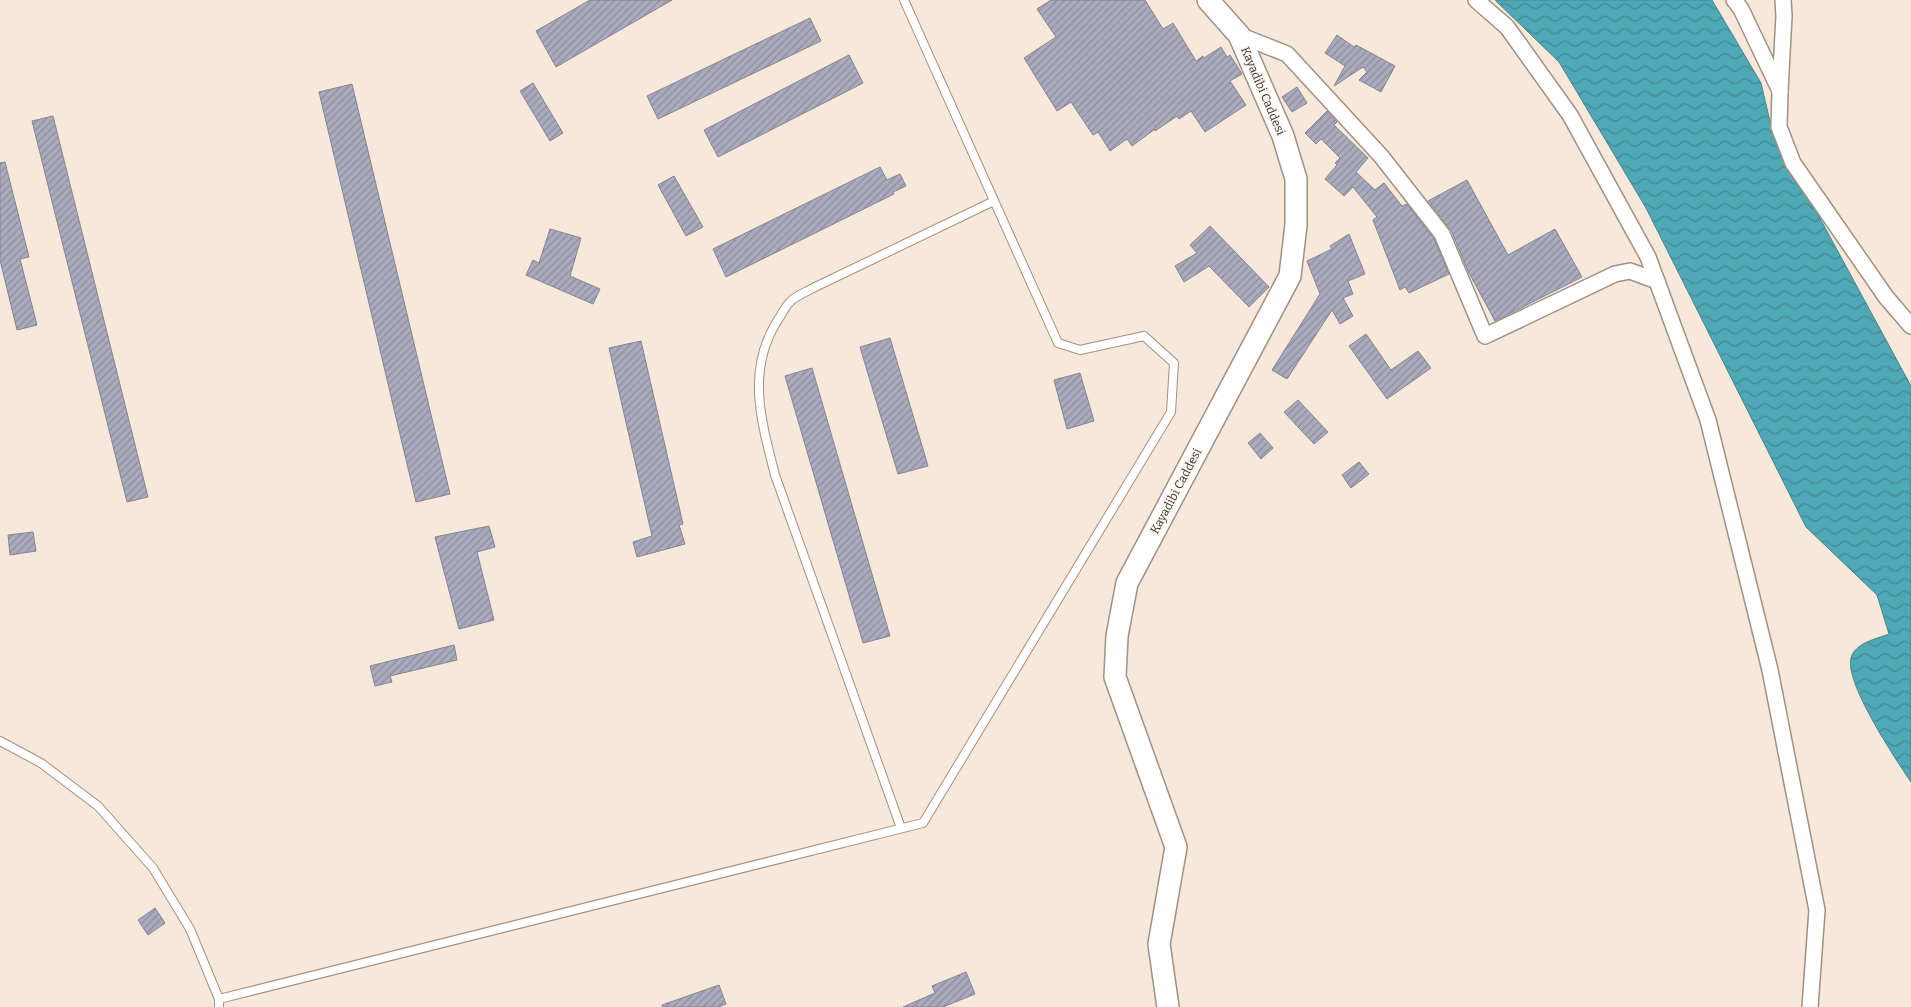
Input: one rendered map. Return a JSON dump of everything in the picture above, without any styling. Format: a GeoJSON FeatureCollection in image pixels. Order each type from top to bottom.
{"type":"FeatureCollection","features":[{"type":"Feature","properties":{"kind":"street","name":"Kayadibi Caddesi"},"geometry":{"type":"LineString","coordinates":[[1168,1007],[1159,944],[1176,847],[1115,677],[1117,636],[1127,583],[1290,276],[1296,225],[1296,178],[1283,136],[1239,35],[1208,0]]}},
{"type":"Feature","properties":{"kind":"street"},"geometry":{"type":"LineString","coordinates":[[1476,0],[1507,27],[1570,115],[1648,257],[1708,420],[1770,670],[1817,910],[1810,1007]]}},
{"type":"Feature","properties":{"kind":"street"},"geometry":{"type":"LineString","coordinates":[[1734,0],[1741,9],[1780,91]]}},
{"type":"Feature","properties":{"kind":"street"},"geometry":{"type":"LineString","coordinates":[[1783,0],[1784,16],[1779,127],[1794,163],[1886,297],[1911,326]]}},
{"type":"Feature","properties":{"kind":"street"},"geometry":{"type":"LineString","coordinates":[[1239,35],[1287,54],[1381,156],[1442,234],[1485,336],[1615,274],[1630,271],[1657,281]]}},
{"type":"Feature","properties":{"kind":"lane"},"geometry":{"type":"LineString","coordinates":[[0,741],[41,762],[98,806],[153,868],[190,929],[219,1003],[922,823],[1171,412],[1174,363],[1144,336],[1080,350],[1058,343],[904,0]]}},
{"type":"Feature","properties":{"kind":"lane"},"geometry":{"type":"LineString","coordinates":[[901,828],[775,475],[762,420],[758,385],[762,353],[774,327],[790,301],[819,285],[994,201]]}},
{"type":"Feature","properties":{"kind":"water"},"geometry":{"type":"Polygon","coordinates":[[[1495,0],[1712,0],[1761,83],[1772,130],[1911,386],[1911,782],[1873,721],[1855,684],[1851,669],[1853,653],[1861,645],[1889,634],[1877,595],[1806,527],[1646,208],[1559,62],[1495,0]]]}},
{"type":"Feature","properties":{"kind":"building"},"geometry":{"type":"Polygon","coordinates":[[[590,0],[672,0],[556,67],[536,31],[590,0]]]}},
{"type":"Feature","properties":{"kind":"building"},"geometry":{"type":"Polygon","coordinates":[[[1051,0],[1145,0],[1163,29],[1173,23],[1196,61],[1221,47],[1227,57],[1230,55],[1242,74],[1230,81],[1246,105],[1205,132],[1191,111],[1179,119],[1177,116],[1155,131],[1155,129],[1132,146],[1127,139],[1110,151],[1098,132],[1093,135],[1071,102],[1057,111],[1024,58],[1056,37],[1037,9],[1051,0]]]}},
{"type":"Feature","properties":{"kind":"building"},"geometry":{"type":"Polygon","coordinates":[[[810,18],[821,41],[658,119],[647,96],[810,18]]]}},
{"type":"Feature","properties":{"kind":"building"},"geometry":{"type":"Polygon","coordinates":[[[1337,35],[1354,47],[1356,45],[1395,66],[1381,92],[1359,80],[1367,72],[1363,67],[1334,86],[1345,66],[1325,53],[1337,35]]]}},
{"type":"Feature","properties":{"kind":"building"},"geometry":{"type":"Polygon","coordinates":[[[849,55],[863,83],[718,157],[704,130],[849,55]]]}},
{"type":"Feature","properties":{"kind":"building"},"geometry":{"type":"Polygon","coordinates":[[[533,83],[563,133],[550,141],[520,91],[533,83]]]}},
{"type":"Feature","properties":{"kind":"building"},"geometry":{"type":"Polygon","coordinates":[[[352,84],[450,494],[416,502],[319,92],[352,84]]]}},
{"type":"Feature","properties":{"kind":"building"},"geometry":{"type":"Polygon","coordinates":[[[1297,87],[1307,103],[1292,112],[1282,97],[1297,87]]]}},
{"type":"Feature","properties":{"kind":"building"},"geometry":{"type":"Polygon","coordinates":[[[1327,111],[1337,122],[1334,125],[1368,158],[1356,172],[1375,190],[1384,183],[1402,206],[1407,204],[1434,239],[1449,274],[1409,293],[1405,287],[1400,290],[1373,220],[1377,217],[1353,187],[1344,196],[1325,179],[1337,165],[1335,163],[1340,158],[1321,139],[1316,144],[1305,133],[1327,111]]]}},
{"type":"Feature","properties":{"kind":"building"},"geometry":{"type":"Polygon","coordinates":[[[53,116],[148,497],[127,502],[32,121],[53,116]]]}},
{"type":"Feature","properties":{"kind":"building"},"geometry":{"type":"Polygon","coordinates":[[[5,162],[29,257],[20,259],[37,325],[17,330],[0,260],[0,163],[5,162]]]}},
{"type":"Feature","properties":{"kind":"building"},"geometry":{"type":"Polygon","coordinates":[[[880,167],[887,180],[900,174],[906,186],[893,192],[894,194],[726,277],[713,249],[880,167]]]}},
{"type":"Feature","properties":{"kind":"building"},"geometry":{"type":"Polygon","coordinates":[[[674,176],[703,227],[686,236],[658,185],[674,176]]]}},
{"type":"Feature","properties":{"kind":"building"},"geometry":{"type":"Polygon","coordinates":[[[1467,180],[1508,255],[1555,229],[1582,277],[1495,321],[1468,271],[1451,230],[1428,201],[1467,180]]]}},
{"type":"Feature","properties":{"kind":"building"},"geometry":{"type":"Polygon","coordinates":[[[1210,226],[1269,287],[1249,307],[1209,266],[1184,282],[1175,266],[1197,253],[1190,245],[1210,226]]]}},
{"type":"Feature","properties":{"kind":"building"},"geometry":{"type":"Polygon","coordinates":[[[550,229],[581,238],[570,276],[600,289],[593,304],[526,275],[533,260],[539,263],[550,229]]]}},
{"type":"Feature","properties":{"kind":"building"},"geometry":{"type":"Polygon","coordinates":[[[1349,234],[1365,274],[1348,281],[1353,294],[1343,298],[1353,316],[1340,324],[1332,310],[1287,379],[1272,370],[1320,294],[1307,261],[1332,249],[1330,246],[1349,234]]]}},
{"type":"Feature","properties":{"kind":"building"},"geometry":{"type":"Polygon","coordinates":[[[1366,334],[1391,370],[1418,351],[1431,368],[1387,399],[1349,346],[1366,334]]]}},
{"type":"Feature","properties":{"kind":"building"},"geometry":{"type":"Polygon","coordinates":[[[890,338],[928,466],[898,474],[860,347],[890,338]]]}},
{"type":"Feature","properties":{"kind":"building"},"geometry":{"type":"Polygon","coordinates":[[[641,341],[683,524],[679,525],[685,544],[637,557],[633,542],[652,536],[609,348],[641,341]]]}},
{"type":"Feature","properties":{"kind":"building"},"geometry":{"type":"Polygon","coordinates":[[[812,368],[890,636],[863,643],[785,376],[812,368]]]}},
{"type":"Feature","properties":{"kind":"building"},"geometry":{"type":"Polygon","coordinates":[[[1080,373],[1094,421],[1067,429],[1054,380],[1080,373]]]}},
{"type":"Feature","properties":{"kind":"building"},"geometry":{"type":"Polygon","coordinates":[[[1298,400],[1328,432],[1314,444],[1284,412],[1298,400]]]}},
{"type":"Feature","properties":{"kind":"building"},"geometry":{"type":"Polygon","coordinates":[[[1260,433],[1273,448],[1261,459],[1248,443],[1260,433]]]}},
{"type":"Feature","properties":{"kind":"building"},"geometry":{"type":"Polygon","coordinates":[[[1359,462],[1369,474],[1351,488],[1342,475],[1359,462]]]}},
{"type":"Feature","properties":{"kind":"building"},"geometry":{"type":"Polygon","coordinates":[[[489,526],[495,547],[477,552],[494,620],[459,629],[435,537],[489,526]]]}},
{"type":"Feature","properties":{"kind":"building"},"geometry":{"type":"Polygon","coordinates":[[[33,532],[36,551],[10,555],[8,535],[33,532]]]}},
{"type":"Feature","properties":{"kind":"building"},"geometry":{"type":"Polygon","coordinates":[[[454,645],[457,660],[390,676],[392,682],[375,686],[370,666],[454,645]]]}},
{"type":"Feature","properties":{"kind":"building"},"geometry":{"type":"Polygon","coordinates":[[[155,908],[165,923],[148,935],[138,920],[155,908]]]}},
{"type":"Feature","properties":{"kind":"building"},"geometry":{"type":"Polygon","coordinates":[[[966,972],[975,994],[943,1007],[903,1007],[935,993],[932,986],[966,972]]]}},
{"type":"Feature","properties":{"kind":"building"},"geometry":{"type":"Polygon","coordinates":[[[719,985],[726,1004],[718,1007],[662,1007],[662,1005],[719,985]]]}}]}
